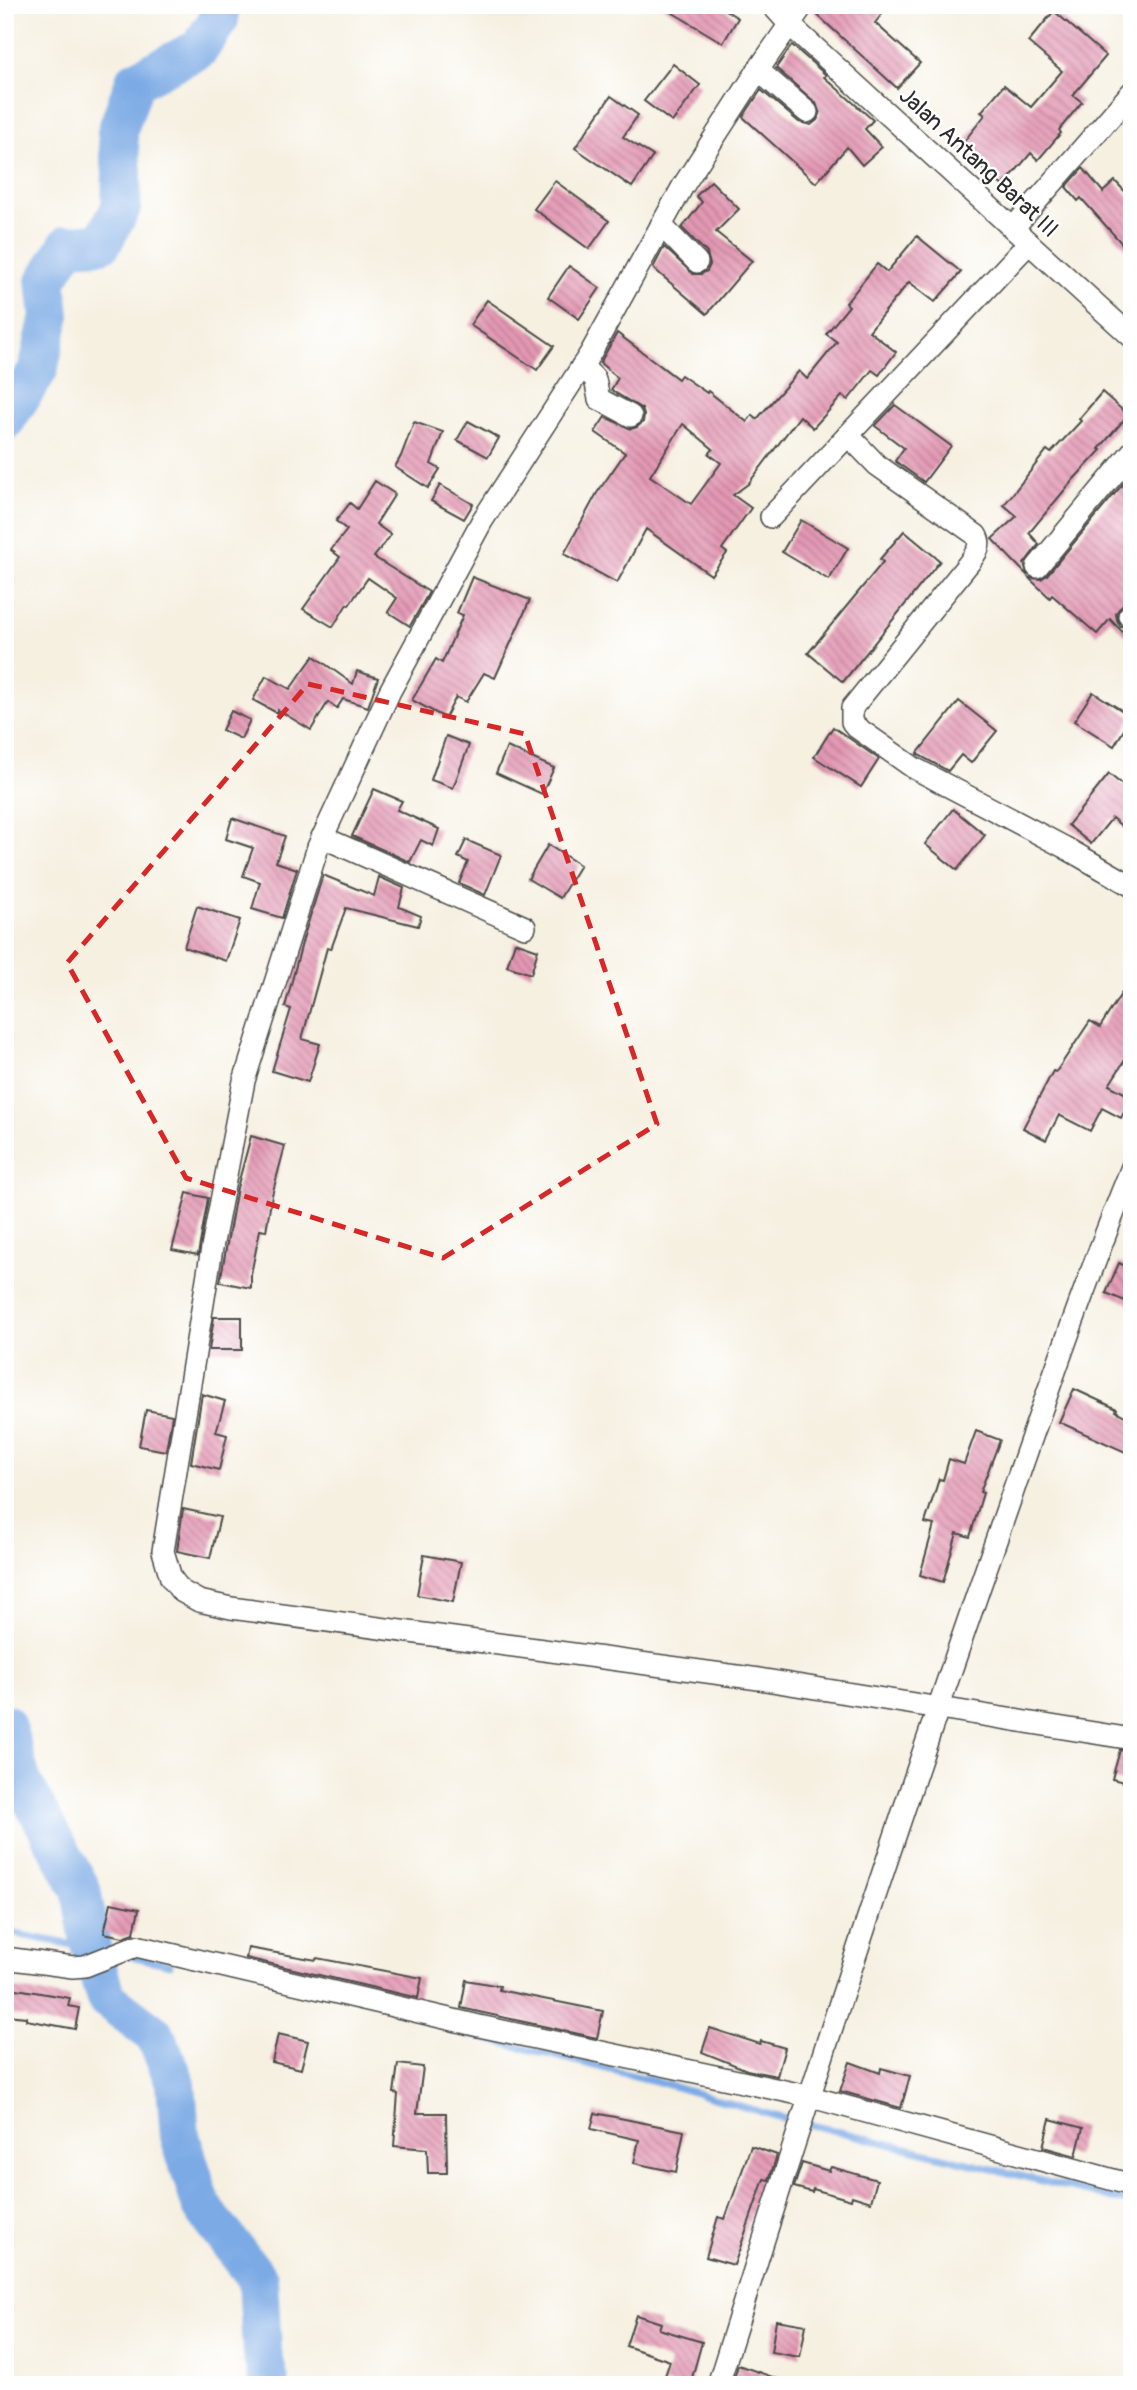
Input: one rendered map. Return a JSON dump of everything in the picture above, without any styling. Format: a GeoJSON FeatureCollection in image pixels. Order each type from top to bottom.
{"type":"FeatureCollection","features":[{"type":"Feature","properties":{"kind":"street","name":"Jalan Antang Barat III"},"geometry":{"type":"LineString","coordinates":[[772,5],[790,25],[1132,337]]}},
{"type":"Feature","properties":{"kind":"street"},"geometry":{"type":"LineString","coordinates":[[803,5],[683,186],[582,366],[520,460],[445,588],[390,691],[322,837],[244,1082],[212,1248],[163,1551],[170,1577],[181,1591],[189,1597],[231,1608],[745,1677],[1131,1737]]}},
{"type":"Feature","properties":{"kind":"street"},"geometry":{"type":"LineString","coordinates":[[758,70],[807,112]]}},
{"type":"Feature","properties":{"kind":"street"},"geometry":{"type":"LineString","coordinates":[[1014,227],[1132,92]]}},
{"type":"Feature","properties":{"kind":"street"},"geometry":{"type":"LineString","coordinates":[[661,225],[698,262]]}},
{"type":"Feature","properties":{"kind":"street"},"geometry":{"type":"LineString","coordinates":[[771,517],[1028,244]]}},
{"type":"Feature","properties":{"kind":"street"},"geometry":{"type":"LineString","coordinates":[[582,366],[595,379],[599,399],[631,416]]}},
{"type":"Feature","properties":{"kind":"street"},"geometry":{"type":"LineString","coordinates":[[848,435],[877,465],[976,535],[979,545],[977,552],[852,708],[852,722],[914,768],[1132,886]]}},
{"type":"Feature","properties":{"kind":"street"},"geometry":{"type":"LineString","coordinates":[[1037,567],[1132,452]]}},
{"type":"Feature","properties":{"kind":"street"},"geometry":{"type":"LineString","coordinates":[[322,837],[525,927]]}},
{"type":"Feature","properties":{"kind":"street"},"geometry":{"type":"LineString","coordinates":[[718,2385],[804,2112],[939,1707],[1070,1326],[1132,1167]]}},
{"type":"Feature","properties":{"kind":"street"},"geometry":{"type":"LineString","coordinates":[[5,1958],[64,1967],[85,1966],[120,1950],[136,1946],[479,2026],[804,2112],[1132,2185]]}},
{"type":"Feature","properties":{"kind":"highlighted area"},"geometry":{"type":"Polygon","coordinates":[[[308,684],[525,734],[657,1124],[443,1258],[186,1178],[67,963],[308,684]]]}},
{"type":"Feature","properties":{"kind":"building"},"geometry":{"type":"Polygon","coordinates":[[[660,5],[717,5],[738,18],[723,43],[660,5]]]}},
{"type":"Feature","properties":{"kind":"building"},"geometry":{"type":"Polygon","coordinates":[[[816,5],[889,5],[875,23],[920,63],[897,88],[814,12],[816,5]]]}},
{"type":"Feature","properties":{"kind":"building"},"geometry":{"type":"Polygon","coordinates":[[[1054,11],[1106,56],[1073,95],[1082,102],[1059,130],[1061,133],[1038,160],[1031,153],[1003,186],[958,149],[985,115],[981,112],[1004,85],[1031,107],[1062,71],[1028,42],[1054,11]]]}},
{"type":"Feature","properties":{"kind":"building"},"geometry":{"type":"Polygon","coordinates":[[[792,45],[873,120],[865,129],[882,147],[862,165],[847,147],[816,183],[743,117],[761,90],[799,122],[811,125],[817,120],[820,114],[816,103],[776,68],[792,45]]]}},
{"type":"Feature","properties":{"kind":"building"},"geometry":{"type":"Polygon","coordinates":[[[673,64],[700,85],[672,122],[644,101],[673,64]]]}},
{"type":"Feature","properties":{"kind":"building"},"geometry":{"type":"Polygon","coordinates":[[[611,96],[638,115],[623,137],[653,156],[632,187],[575,148],[611,96]]]}},
{"type":"Feature","properties":{"kind":"building"},"geometry":{"type":"Polygon","coordinates":[[[1083,168],[1103,192],[1115,181],[1132,199],[1132,255],[1081,198],[1078,201],[1066,187],[1083,168]]]}},
{"type":"Feature","properties":{"kind":"building"},"geometry":{"type":"Polygon","coordinates":[[[555,181],[609,221],[589,249],[534,209],[555,181]]]}},
{"type":"Feature","properties":{"kind":"building"},"geometry":{"type":"Polygon","coordinates":[[[711,181],[739,209],[716,232],[752,261],[707,314],[653,268],[664,247],[693,274],[707,271],[710,265],[707,253],[682,228],[702,202],[696,196],[711,181]]]}},
{"type":"Feature","properties":{"kind":"building"},"geometry":{"type":"Polygon","coordinates":[[[917,236],[961,272],[935,302],[909,282],[869,331],[896,352],[879,375],[872,370],[848,400],[842,396],[813,428],[800,416],[748,484],[733,495],[751,508],[722,549],[727,553],[711,575],[646,529],[617,583],[564,554],[597,493],[625,453],[595,432],[605,417],[631,429],[643,422],[642,409],[611,390],[618,378],[600,363],[617,333],[678,379],[681,375],[707,393],[708,391],[747,422],[752,415],[757,419],[799,371],[807,379],[837,342],[826,334],[849,306],[846,303],[877,264],[887,272],[917,236]],[[683,424],[650,476],[691,504],[721,463],[709,454],[713,449],[683,424]]]}},
{"type":"Feature","properties":{"kind":"building"},"geometry":{"type":"Polygon","coordinates":[[[569,266],[600,288],[579,319],[548,297],[569,266]]]}},
{"type":"Feature","properties":{"kind":"building"},"geometry":{"type":"Polygon","coordinates":[[[487,300],[554,346],[537,370],[470,325],[487,300]]]}},
{"type":"Feature","properties":{"kind":"building"},"geometry":{"type":"Polygon","coordinates":[[[1102,392],[1128,415],[1029,533],[1039,544],[1024,564],[1028,576],[992,539],[1017,516],[1004,505],[1047,450],[1051,453],[1081,421],[1079,419],[1102,392]]]}},
{"type":"Feature","properties":{"kind":"building"},"geometry":{"type":"Polygon","coordinates":[[[895,405],[951,446],[924,482],[895,461],[904,448],[875,426],[895,405]]]}},
{"type":"Feature","properties":{"kind":"building"},"geometry":{"type":"Polygon","coordinates":[[[468,421],[499,438],[488,457],[457,440],[468,421]]]}},
{"type":"Feature","properties":{"kind":"building"},"geometry":{"type":"Polygon","coordinates":[[[414,422],[443,432],[431,464],[440,469],[428,488],[395,467],[414,422]]]}},
{"type":"Feature","properties":{"kind":"building"},"geometry":{"type":"Polygon","coordinates":[[[1132,473],[1132,600],[1123,604],[1116,613],[1120,626],[1132,629],[1132,642],[1110,619],[1097,634],[1029,578],[1041,579],[1047,575],[1132,473]]]}},
{"type":"Feature","properties":{"kind":"building"},"geometry":{"type":"Polygon","coordinates":[[[375,481],[395,494],[376,524],[391,535],[374,557],[429,592],[410,626],[388,612],[397,598],[368,578],[333,627],[303,609],[340,557],[331,550],[347,530],[336,521],[350,503],[357,509],[375,481]]]}},
{"type":"Feature","properties":{"kind":"building"},"geometry":{"type":"Polygon","coordinates":[[[440,485],[473,504],[464,519],[431,501],[440,485]]]}},
{"type":"Feature","properties":{"kind":"building"},"geometry":{"type":"Polygon","coordinates":[[[801,520],[848,548],[829,580],[782,552],[801,520]]]}},
{"type":"Feature","properties":{"kind":"building"},"geometry":{"type":"Polygon","coordinates":[[[904,531],[940,561],[843,682],[808,653],[883,562],[880,559],[904,531]]]}},
{"type":"Feature","properties":{"kind":"building"},"geometry":{"type":"Polygon","coordinates":[[[472,577],[530,600],[495,678],[484,673],[466,702],[456,697],[445,718],[412,700],[436,659],[442,663],[463,615],[457,613],[472,577]]]}},
{"type":"Feature","properties":{"kind":"building"},"geometry":{"type":"Polygon","coordinates":[[[314,656],[353,684],[357,671],[378,678],[368,707],[343,699],[337,708],[328,702],[311,730],[278,710],[277,713],[253,700],[266,676],[290,689],[314,656]]]}},
{"type":"Feature","properties":{"kind":"building"},"geometry":{"type":"Polygon","coordinates":[[[1093,692],[1132,717],[1114,746],[1074,721],[1093,692]]]}},
{"type":"Feature","properties":{"kind":"building"},"geometry":{"type":"Polygon","coordinates":[[[959,701],[997,731],[971,763],[961,755],[948,771],[917,754],[959,701]]]}},
{"type":"Feature","properties":{"kind":"building"},"geometry":{"type":"Polygon","coordinates":[[[231,711],[250,720],[241,739],[222,730],[231,711]]]}},
{"type":"Feature","properties":{"kind":"building"},"geometry":{"type":"Polygon","coordinates":[[[833,727],[879,759],[861,787],[814,757],[833,727]]]}},
{"type":"Feature","properties":{"kind":"building"},"geometry":{"type":"Polygon","coordinates":[[[446,736],[469,745],[453,788],[431,780],[446,736]]]}},
{"type":"Feature","properties":{"kind":"building"},"geometry":{"type":"Polygon","coordinates":[[[507,747],[554,768],[542,794],[496,773],[507,747]]]}},
{"type":"Feature","properties":{"kind":"building"},"geometry":{"type":"Polygon","coordinates":[[[1109,774],[1132,793],[1132,818],[1124,828],[1112,818],[1091,844],[1068,825],[1109,774]]]}},
{"type":"Feature","properties":{"kind":"building"},"geometry":{"type":"Polygon","coordinates":[[[374,789],[402,801],[397,810],[439,829],[433,846],[421,840],[410,862],[352,836],[374,789]]]}},
{"type":"Feature","properties":{"kind":"building"},"geometry":{"type":"Polygon","coordinates":[[[953,809],[985,835],[957,870],[925,844],[953,809]]]}},
{"type":"Feature","properties":{"kind":"building"},"geometry":{"type":"Polygon","coordinates":[[[232,818],[285,836],[276,862],[297,869],[282,918],[252,909],[260,882],[243,876],[253,848],[226,839],[232,818]]]}},
{"type":"Feature","properties":{"kind":"building"},"geometry":{"type":"Polygon","coordinates":[[[466,840],[501,855],[485,895],[459,883],[468,862],[458,857],[466,840]]]}},
{"type":"Feature","properties":{"kind":"building"},"geometry":{"type":"Polygon","coordinates":[[[548,845],[580,865],[560,898],[528,879],[548,845]]]}},
{"type":"Feature","properties":{"kind":"building"},"geometry":{"type":"Polygon","coordinates":[[[323,875],[374,896],[379,877],[404,888],[399,907],[421,916],[418,926],[346,908],[331,949],[327,948],[302,1039],[320,1044],[308,1082],[272,1071],[291,1009],[285,1007],[323,875]]]}},
{"type":"Feature","properties":{"kind":"building"},"geometry":{"type":"Polygon","coordinates":[[[197,906],[240,920],[226,961],[184,947],[197,906]]]}},
{"type":"Feature","properties":{"kind":"building"},"geometry":{"type":"Polygon","coordinates":[[[515,942],[538,950],[531,974],[507,966],[515,942]]]}},
{"type":"Feature","properties":{"kind":"building"},"geometry":{"type":"Polygon","coordinates":[[[1132,977],[1132,1049],[1109,1085],[1132,1097],[1121,1118],[1102,1108],[1090,1131],[1059,1115],[1046,1140],[1023,1128],[1053,1071],[1056,1072],[1090,1021],[1100,1027],[1132,977]]]}},
{"type":"Feature","properties":{"kind":"building"},"geometry":{"type":"Polygon","coordinates":[[[251,1136],[285,1146],[266,1231],[260,1230],[251,1274],[251,1288],[220,1282],[237,1188],[251,1136]]]}},
{"type":"Feature","properties":{"kind":"building"},"geometry":{"type":"Polygon","coordinates":[[[187,1193],[208,1198],[198,1255],[172,1250],[187,1193]]]}},
{"type":"Feature","properties":{"kind":"building"},"geometry":{"type":"Polygon","coordinates":[[[1119,1263],[1132,1269],[1132,1304],[1106,1293],[1119,1263]]]}},
{"type":"Feature","properties":{"kind":"building"},"geometry":{"type":"Polygon","coordinates":[[[214,1317],[242,1317],[242,1350],[209,1350],[214,1317]]]}},
{"type":"Feature","properties":{"kind":"building"},"geometry":{"type":"Polygon","coordinates":[[[1074,1389],[1117,1409],[1116,1411],[1132,1420],[1132,1455],[1059,1422],[1074,1389]]]}},
{"type":"Feature","properties":{"kind":"building"},"geometry":{"type":"Polygon","coordinates":[[[202,1394],[225,1401],[216,1432],[227,1435],[219,1470],[191,1463],[202,1394]]]}},
{"type":"Feature","properties":{"kind":"building"},"geometry":{"type":"Polygon","coordinates":[[[146,1410],[172,1415],[166,1451],[139,1446],[146,1410]]]}},
{"type":"Feature","properties":{"kind":"building"},"geometry":{"type":"Polygon","coordinates":[[[976,1431],[1000,1440],[980,1492],[983,1493],[970,1537],[957,1533],[943,1582],[920,1575],[934,1525],[925,1523],[939,1479],[943,1480],[949,1459],[964,1464],[976,1431]]]}},
{"type":"Feature","properties":{"kind":"building"},"geometry":{"type":"Polygon","coordinates":[[[183,1509],[220,1517],[210,1558],[177,1551],[183,1509]]]}},
{"type":"Feature","properties":{"kind":"building"},"geometry":{"type":"Polygon","coordinates":[[[424,1555],[461,1562],[453,1602],[417,1595],[424,1555]]]}},
{"type":"Feature","properties":{"kind":"building"},"geometry":{"type":"Polygon","coordinates":[[[1120,1750],[1132,1752],[1132,1784],[1112,1779],[1120,1750]]]}},
{"type":"Feature","properties":{"kind":"building"},"geometry":{"type":"Polygon","coordinates":[[[111,1903],[139,1909],[134,1933],[123,1937],[104,1933],[111,1903]]]}},
{"type":"Feature","properties":{"kind":"building"},"geometry":{"type":"Polygon","coordinates":[[[248,1948],[422,1978],[418,1998],[246,1958],[248,1948]]]}},
{"type":"Feature","properties":{"kind":"building"},"geometry":{"type":"Polygon","coordinates":[[[466,1980],[500,1986],[499,1990],[603,2011],[597,2038],[461,2008],[466,1980]]]}},
{"type":"Feature","properties":{"kind":"building"},"geometry":{"type":"Polygon","coordinates":[[[5,1987],[70,1998],[68,2006],[79,2008],[75,2029],[26,2020],[26,2017],[5,2015],[5,1987]]]}},
{"type":"Feature","properties":{"kind":"building"},"geometry":{"type":"Polygon","coordinates":[[[710,2028],[760,2044],[761,2041],[785,2048],[777,2076],[747,2070],[702,2052],[710,2028]]]}},
{"type":"Feature","properties":{"kind":"building"},"geometry":{"type":"Polygon","coordinates":[[[278,2034],[308,2041],[301,2069],[272,2062],[278,2034]]]}},
{"type":"Feature","properties":{"kind":"building"},"geometry":{"type":"Polygon","coordinates":[[[850,2062],[880,2073],[881,2068],[910,2076],[901,2108],[840,2091],[850,2062]]]}},
{"type":"Feature","properties":{"kind":"building"},"geometry":{"type":"Polygon","coordinates":[[[398,2064],[423,2067],[417,2113],[446,2113],[447,2173],[428,2173],[427,2149],[394,2146],[398,2094],[394,2093],[398,2064]]]}},
{"type":"Feature","properties":{"kind":"building"},"geometry":{"type":"Polygon","coordinates":[[[595,2113],[684,2131],[676,2172],[634,2163],[639,2140],[591,2129],[595,2113]]]}},
{"type":"Feature","properties":{"kind":"building"},"geometry":{"type":"Polygon","coordinates":[[[1050,2119],[1083,2128],[1076,2156],[1043,2147],[1050,2119]]]}},
{"type":"Feature","properties":{"kind":"building"},"geometry":{"type":"Polygon","coordinates":[[[751,2146],[777,2155],[769,2180],[764,2179],[734,2265],[706,2257],[718,2217],[725,2219],[751,2146]]]}},
{"type":"Feature","properties":{"kind":"building"},"geometry":{"type":"Polygon","coordinates":[[[802,2163],[829,2171],[831,2167],[877,2180],[871,2202],[852,2196],[851,2200],[813,2189],[812,2192],[794,2187],[802,2163]]]}},
{"type":"Feature","properties":{"kind":"building"},"geometry":{"type":"Polygon","coordinates":[[[636,2315],[661,2323],[659,2329],[702,2342],[690,2385],[662,2385],[670,2361],[626,2346],[636,2315]]]}},
{"type":"Feature","properties":{"kind":"building"},"geometry":{"type":"Polygon","coordinates":[[[776,2320],[806,2325],[800,2357],[771,2352],[776,2320]]]}},
{"type":"Feature","properties":{"kind":"building"},"geometry":{"type":"Polygon","coordinates":[[[738,2365],[787,2382],[786,2385],[732,2385],[738,2365]]]}},
{"type":"Feature","properties":{"kind":"waterway"},"geometry":{"type":"LineString","coordinates":[[5,421],[38,370],[50,316],[46,281],[68,245],[102,243],[121,208],[122,171],[117,132],[135,81],[199,49],[219,19],[219,5]]}},
{"type":"Feature","properties":{"kind":"waterway"},"geometry":{"type":"LineString","coordinates":[[5,1724],[21,1780],[81,1889],[91,1948],[106,1998],[155,2035],[176,2084],[180,2136],[202,2207],[258,2279],[262,2353],[270,2385]]}},
{"type":"Feature","properties":{"kind":"waterway"},"geometry":{"type":"LineString","coordinates":[[5,1932],[105,1951]]}},
{"type":"Feature","properties":{"kind":"waterway"},"geometry":{"type":"LineString","coordinates":[[127,1955],[170,1965]]}},
{"type":"Feature","properties":{"kind":"waterway"},"geometry":{"type":"LineString","coordinates":[[451,2030],[651,2080],[775,2116],[1132,2203]]}}]}
